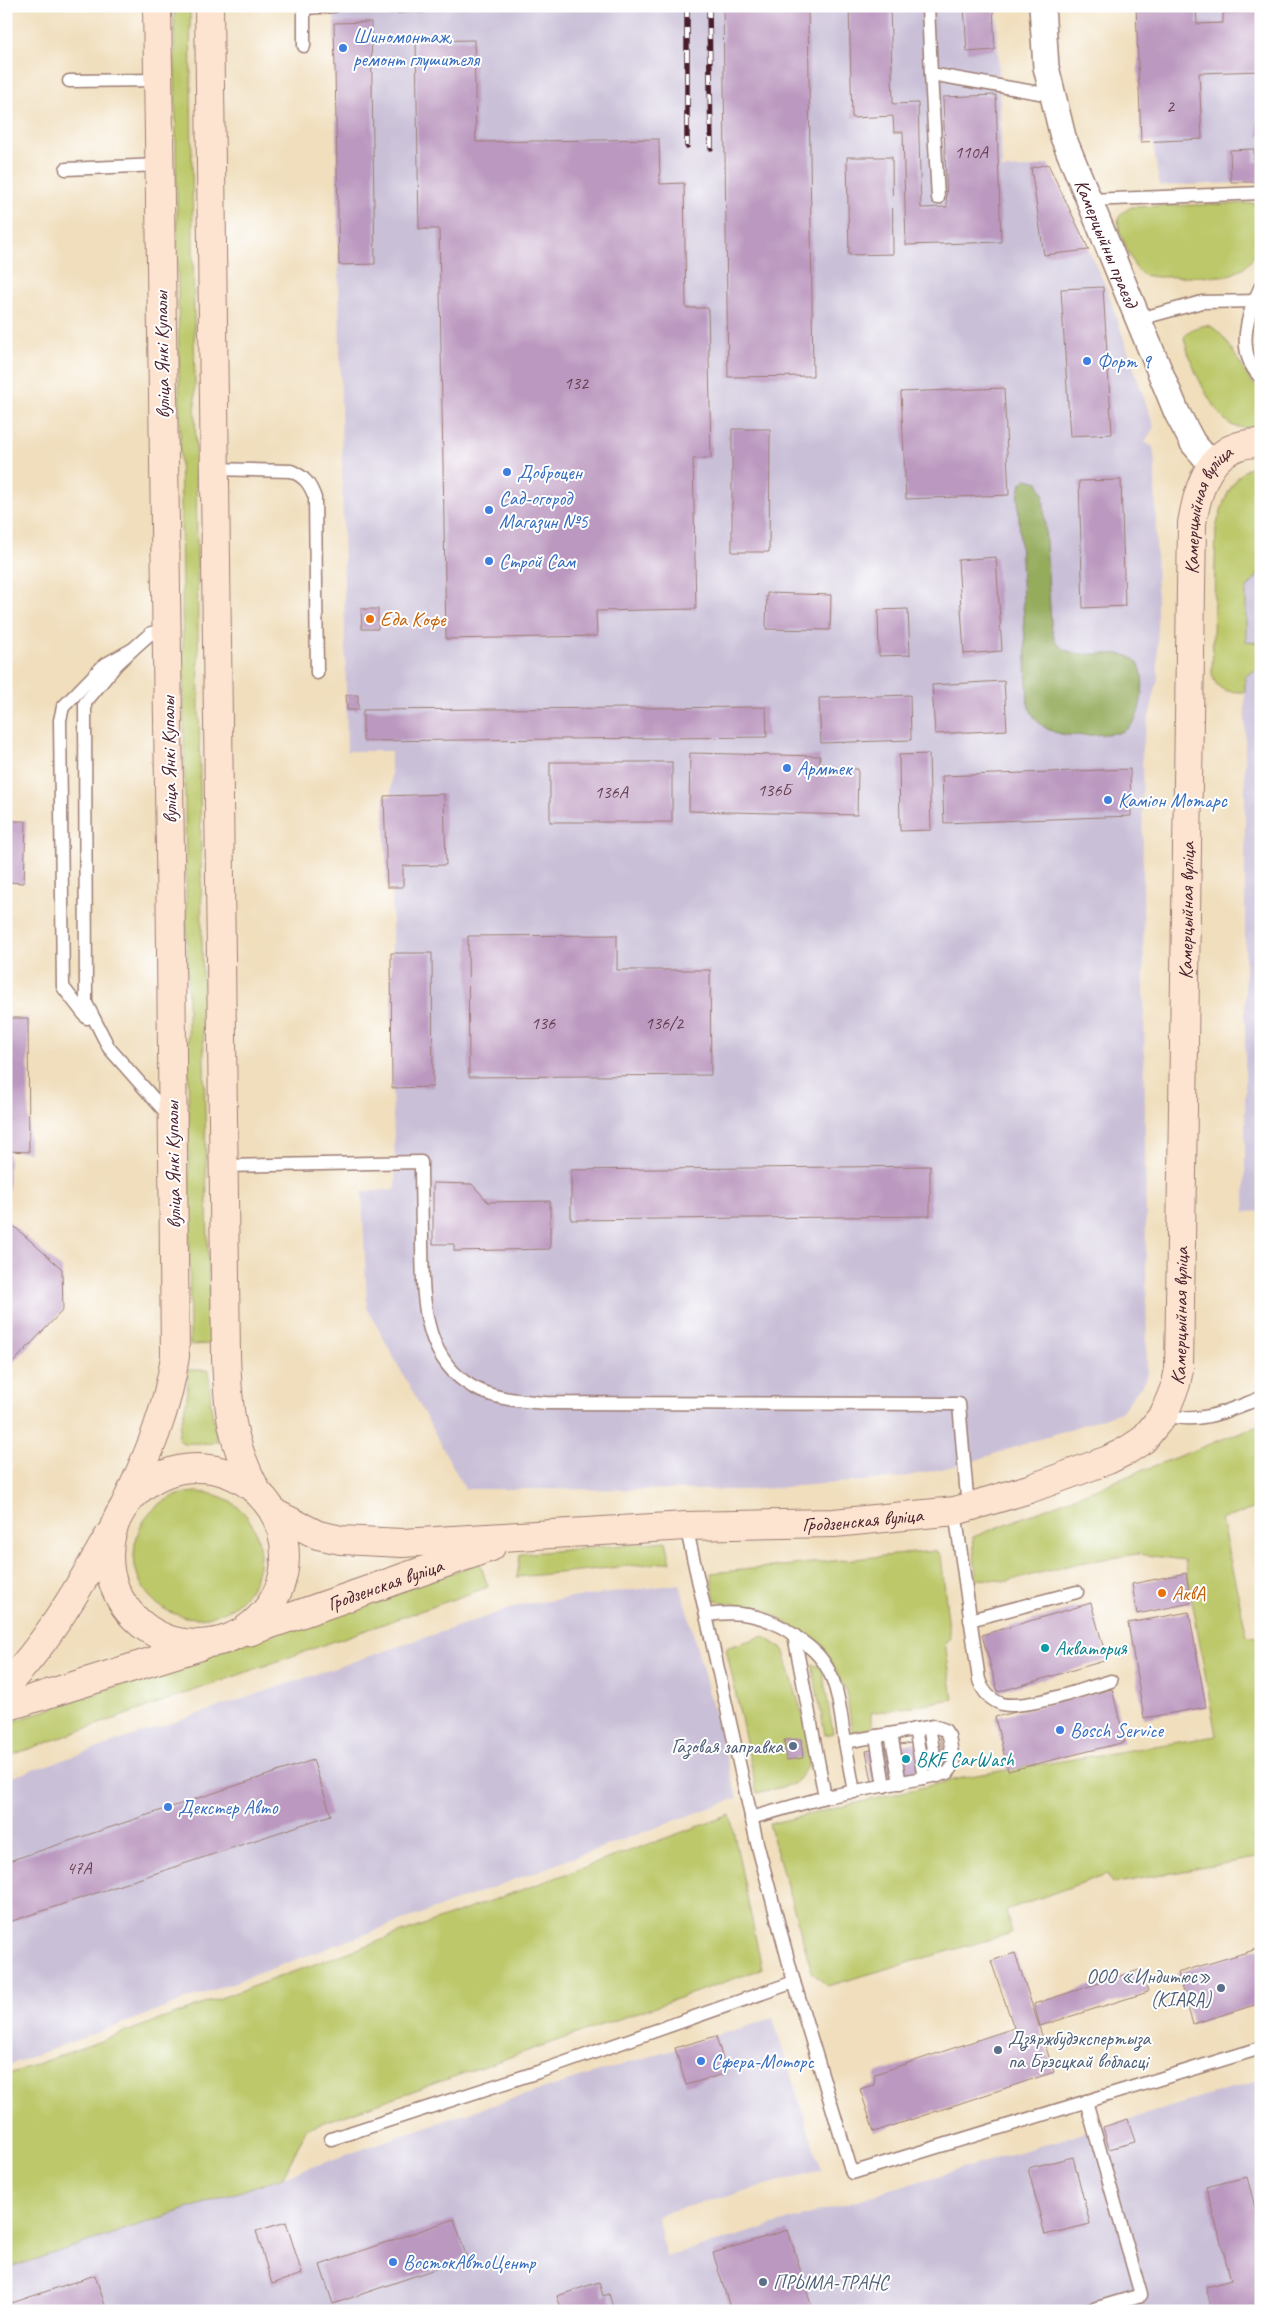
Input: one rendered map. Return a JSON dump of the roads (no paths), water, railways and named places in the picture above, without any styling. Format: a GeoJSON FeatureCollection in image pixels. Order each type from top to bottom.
{"type":"FeatureCollection","features":[{"type":"Feature","properties":{"kind":"main road","name":"вуліца Янкі Купалы"},"geometry":{"type":"LineString","coordinates":[[125,1505],[154,1442],[164,1413],[175,1356],[167,630],[157,6]]}},
{"type":"Feature","properties":{"kind":"main road"},"geometry":{"type":"LineString","coordinates":[[6,1707],[206,1644],[235,1637],[258,1620],[276,1597],[285,1569],[284,1540],[274,1513],[256,1490],[235,1443],[229,1413],[226,1356],[209,6]]}},
{"type":"Feature","properties":{"kind":"main road","name":"Камерцыйная вуліца"},"geometry":{"type":"LineString","coordinates":[[1164,1414],[1176,1384],[1179,1369],[1190,547],[1196,501],[1212,465],[1222,454],[1235,446],[1247,443],[1261,443]]}},
{"type":"Feature","properties":{"kind":"main road","name":"Гродзенская вуліца"},"geometry":{"type":"LineString","coordinates":[[274,1513],[318,1535],[341,1540],[402,1543],[686,1526],[834,1523],[961,1509],[1029,1489],[1108,1460],[1143,1440],[1164,1414]]}},
{"type":"Feature","properties":{"kind":"main road"},"geometry":{"type":"LineString","coordinates":[[6,1685],[27,1662],[45,1637],[112,1531],[125,1505],[146,1484],[172,1471],[202,1468],[230,1474],[256,1490]]}},
{"type":"Feature","properties":{"kind":"main road"},"geometry":{"type":"LineString","coordinates":[[112,1531],[109,1555],[112,1580],[122,1603],[132,1616],[158,1636],[182,1644],[206,1644]]}},
{"type":"Feature","properties":{"kind":"main road","name":"Гродзенская вуліца"},"geometry":{"type":"LineString","coordinates":[[235,1637],[490,1547],[536,1536]]}},
{"type":"Feature","properties":{"kind":"street","name":"Камерцыйны праезд"},"geometry":{"type":"LineString","coordinates":[[1042,6],[1046,67],[1051,95],[1063,138],[1177,413],[1193,443],[1212,465]]}},
{"type":"Feature","properties":{"kind":"lane"},"geometry":{"type":"LineString","coordinates":[[304,46],[304,7],[334,6]]}},
{"type":"Feature","properties":{"kind":"lane"},"geometry":{"type":"LineString","coordinates":[[928,6],[938,198]]}},
{"type":"Feature","properties":{"kind":"lane"},"geometry":{"type":"LineString","coordinates":[[932,74],[1051,95]]}},
{"type":"Feature","properties":{"kind":"lane"},"geometry":{"type":"LineString","coordinates":[[69,81],[158,80]]}},
{"type":"Feature","properties":{"kind":"lane"},"geometry":{"type":"LineString","coordinates":[[66,170],[159,165]]}},
{"type":"Feature","properties":{"kind":"lane"},"geometry":{"type":"LineString","coordinates":[[1089,200],[1261,193]]}},
{"type":"Feature","properties":{"kind":"lane"},"geometry":{"type":"LineString","coordinates":[[1261,286],[1246,332],[1245,345],[1248,360],[1254,371],[1261,378]]}},
{"type":"Feature","properties":{"kind":"lane"},"geometry":{"type":"LineString","coordinates":[[1139,320],[1202,302],[1257,301]]}},
{"type":"Feature","properties":{"kind":"lane"},"geometry":{"type":"LineString","coordinates":[[214,469],[291,471],[303,476],[311,486],[315,498],[317,673]]}},
{"type":"Feature","properties":{"kind":"lane"},"geometry":{"type":"LineString","coordinates":[[109,1048],[86,1003],[85,703],[117,664],[150,633],[167,630]]}},
{"type":"Feature","properties":{"kind":"lane"},"geometry":{"type":"LineString","coordinates":[[133,649],[104,665],[63,707],[60,720],[63,987],[109,1048],[166,1112],[173,1126]]}},
{"type":"Feature","properties":{"kind":"lane"},"geometry":{"type":"LineString","coordinates":[[224,1166],[421,1162],[422,1288],[427,1319],[435,1345],[449,1368],[466,1383],[485,1393],[511,1400],[546,1404],[959,1404],[961,1509],[970,1620],[979,1680],[987,1696],[1004,1704],[1025,1704],[1111,1681]]}},
{"type":"Feature","properties":{"kind":"lane"},"geometry":{"type":"LineString","coordinates":[[1164,1414],[1180,1418],[1199,1419],[1261,1398]]}},
{"type":"Feature","properties":{"kind":"lane"},"geometry":{"type":"LineString","coordinates":[[686,1526],[751,1818],[794,1982],[852,2173],[1261,2048]]}},
{"type":"Feature","properties":{"kind":"lane"},"geometry":{"type":"LineString","coordinates":[[970,1620],[1077,1592]]}},
{"type":"Feature","properties":{"kind":"lane"},"geometry":{"type":"LineString","coordinates":[[707,1615],[731,1612],[756,1616],[777,1624],[816,1653],[830,1672],[837,1696],[854,1792]]}},
{"type":"Feature","properties":{"kind":"lane"},"geometry":{"type":"LineString","coordinates":[[794,1635],[825,1797]]}},
{"type":"Feature","properties":{"kind":"lane"},"geometry":{"type":"LineString","coordinates":[[751,1818],[825,1797],[938,1776],[948,1773],[954,1764],[949,1736],[942,1727],[929,1727],[845,1742]]}},
{"type":"Feature","properties":{"kind":"lane"},"geometry":{"type":"LineString","coordinates":[[929,1727],[938,1776]]}},
{"type":"Feature","properties":{"kind":"lane"},"geometry":{"type":"LineString","coordinates":[[915,1730],[924,1778]]}},
{"type":"Feature","properties":{"kind":"lane"},"geometry":{"type":"LineString","coordinates":[[891,1734],[900,1783]]}},
{"type":"Feature","properties":{"kind":"lane"},"geometry":{"type":"LineString","coordinates":[[876,1736],[884,1786]]}},
{"type":"Feature","properties":{"kind":"lane"},"geometry":{"type":"LineString","coordinates":[[331,2139],[538,2072],[794,1982]]}},
{"type":"Feature","properties":{"kind":"lane"},"geometry":{"type":"LineString","coordinates":[[1086,2101],[1141,2295],[1087,2311]]}},
{"type":"Feature","properties":{"kind":"railway"},"geometry":{"type":"LineString","coordinates":[[687,6],[687,146]]}},
{"type":"Feature","properties":{"kind":"railway"},"geometry":{"type":"LineString","coordinates":[[709,6],[711,148]]}},
{"type":"Feature","properties":{"kind":"place","name":"Шиномонтаж, ремонт глушителя"},"geometry":{"type":"Point","coordinates":[343,48]}},
{"type":"Feature","properties":{"kind":"place","name":"Форт 9"},"geometry":{"type":"Point","coordinates":[1087,361]}},
{"type":"Feature","properties":{"kind":"place","name":"Доброцен"},"geometry":{"type":"Point","coordinates":[507,472]}},
{"type":"Feature","properties":{"kind":"place","name":"Сад-огород Магазин №5"},"geometry":{"type":"Point","coordinates":[489,510]}},
{"type":"Feature","properties":{"kind":"place","name":"Строй Сам"},"geometry":{"type":"Point","coordinates":[489,561]}},
{"type":"Feature","properties":{"kind":"place","name":"Еда Кофе"},"geometry":{"type":"Point","coordinates":[370,619]}},
{"type":"Feature","properties":{"kind":"place","name":"Армтек"},"geometry":{"type":"Point","coordinates":[787,768]}},
{"type":"Feature","properties":{"kind":"place","name":"Каміон Мотарс"},"geometry":{"type":"Point","coordinates":[1108,800]}},
{"type":"Feature","properties":{"kind":"place","name":"АквА"},"geometry":{"type":"Point","coordinates":[1162,1593]}},
{"type":"Feature","properties":{"kind":"place","name":"Акватория"},"geometry":{"type":"Point","coordinates":[1045,1648]}},
{"type":"Feature","properties":{"kind":"place","name":"Bosch Service"},"geometry":{"type":"Point","coordinates":[1060,1730]}},
{"type":"Feature","properties":{"kind":"place","name":"Газовая заправка"},"geometry":{"type":"Point","coordinates":[793,1746]}},
{"type":"Feature","properties":{"kind":"place","name":"BKF CarWash"},"geometry":{"type":"Point","coordinates":[906,1759]}},
{"type":"Feature","properties":{"kind":"place","name":"Декстер Авто"},"geometry":{"type":"Point","coordinates":[168,1807]}},
{"type":"Feature","properties":{"kind":"place","name":"ООО «Индитюс» (KIARA)"},"geometry":{"type":"Point","coordinates":[1221,1988]}},
{"type":"Feature","properties":{"kind":"place","name":"Дзяржбудэкспертыза па Брэсцкай вобласці"},"geometry":{"type":"Point","coordinates":[998,2050]}},
{"type":"Feature","properties":{"kind":"place","name":"Сфера-Моторс"},"geometry":{"type":"Point","coordinates":[701,2061]}},
{"type":"Feature","properties":{"kind":"place","name":"ВостокАвтоЦентр"},"geometry":{"type":"Point","coordinates":[393,2262]}},
{"type":"Feature","properties":{"kind":"place","name":"ПРЫМА-ТРАНС"},"geometry":{"type":"Point","coordinates":[763,2282]}}]}
